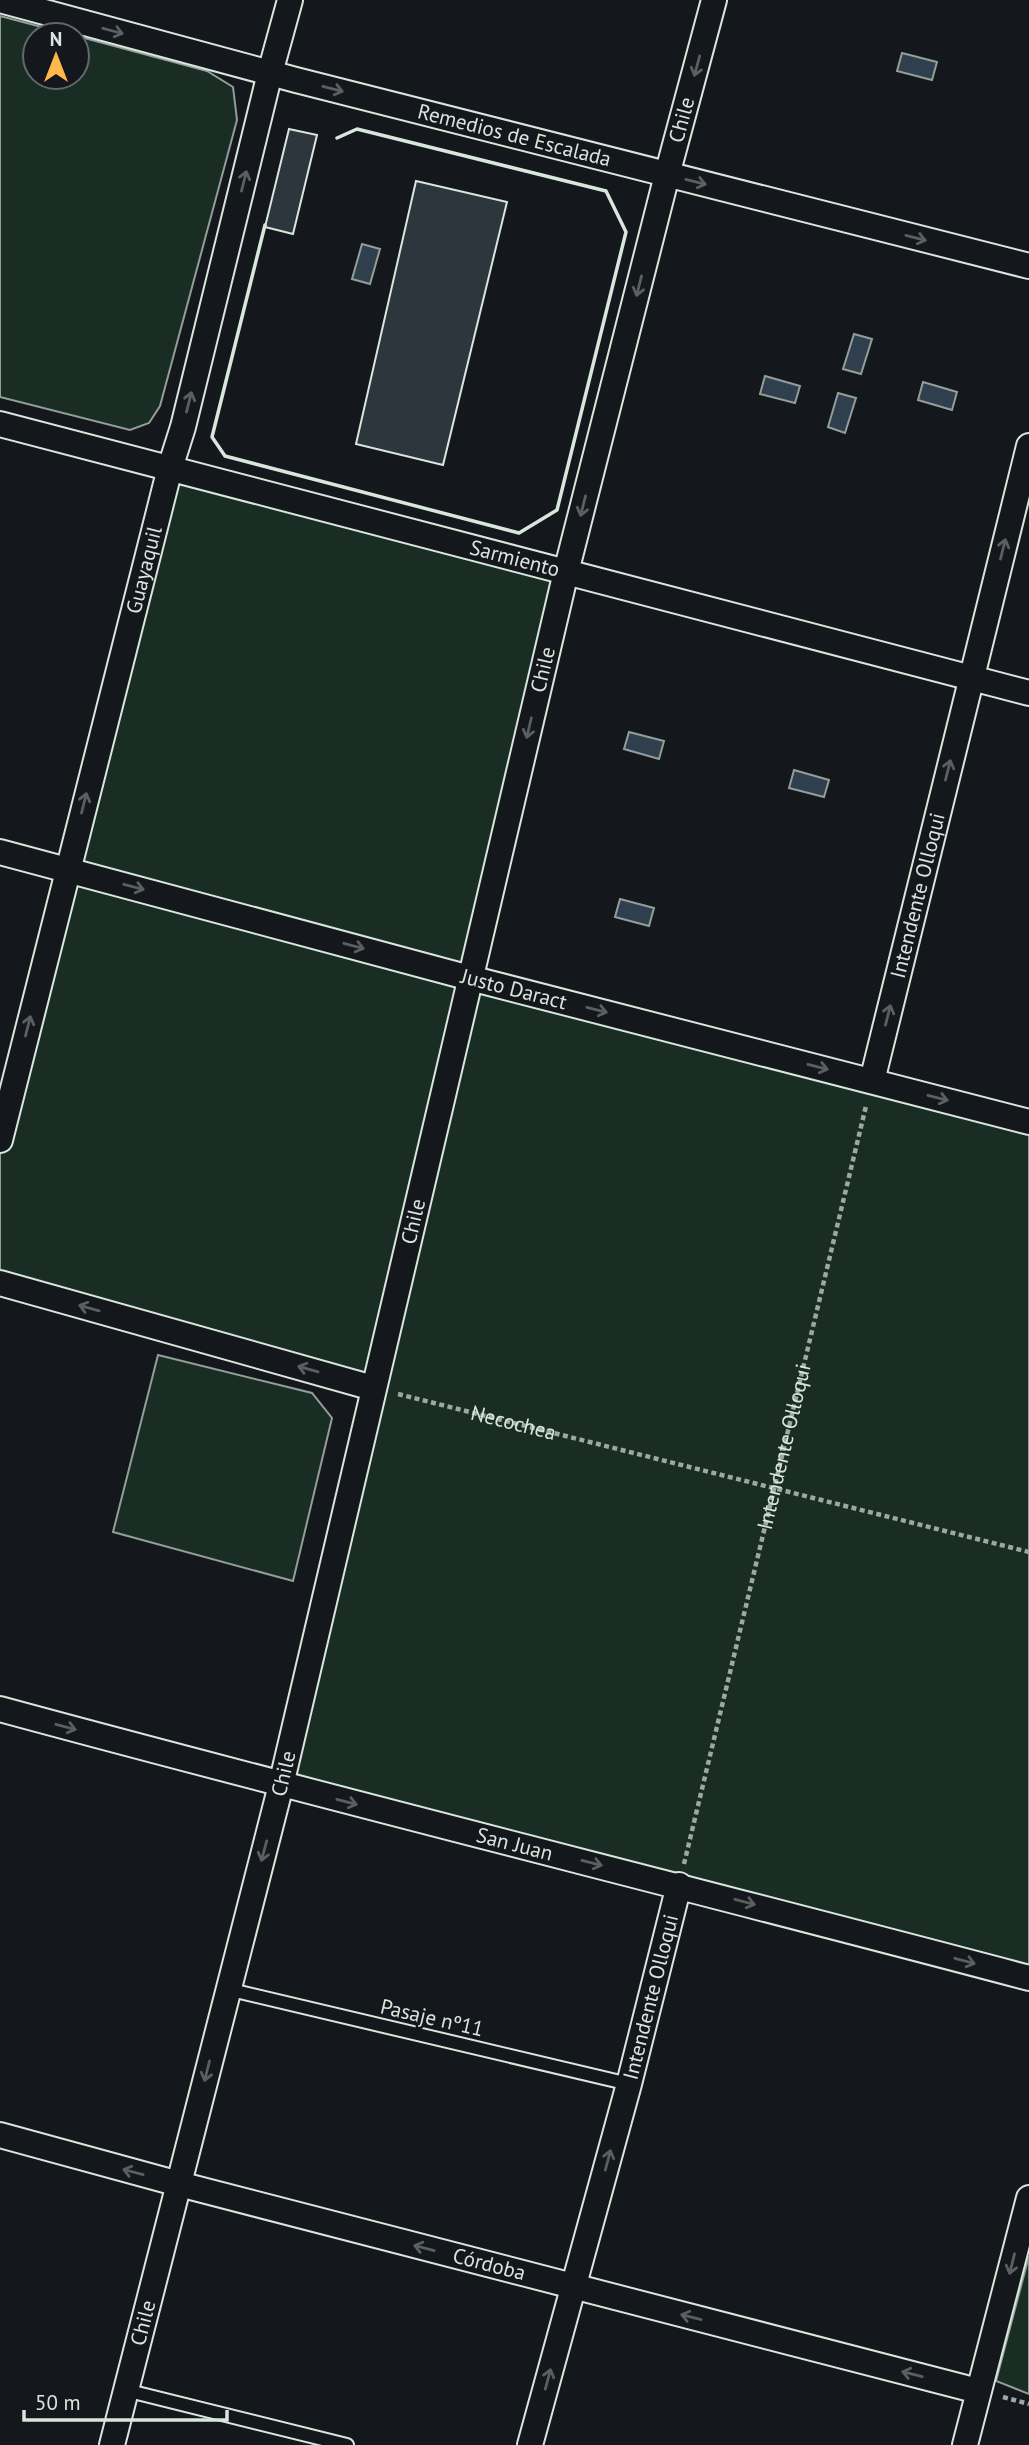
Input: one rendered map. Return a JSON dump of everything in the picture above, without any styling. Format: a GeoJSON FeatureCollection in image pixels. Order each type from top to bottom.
{"type":"FeatureCollection","features":[{"type":"Feature","properties":{"kind":"street","name":"Guayaquil"},"geometry":{"type":"LineString","coordinates":[[0,1140],[12,1068],[68,870],[290,0]]}},
{"type":"Feature","properties":{"kind":"street","name":"Chile"},"geometry":{"type":"LineString","coordinates":[[113,2445],[281,1785],[566,572],[714,0]]}},
{"type":"Feature","properties":{"kind":"street","name":"Remedios de Escalada"},"geometry":{"type":"LineString","coordinates":[[0,1],[270,73],[1029,266]]}},
{"type":"Feature","properties":{"kind":"street","name":"Sarmiento"},"geometry":{"type":"LineString","coordinates":[[0,424],[1029,693]]}},
{"type":"Feature","properties":{"kind":"street","name":"Intendente Olloqui"},"geometry":{"type":"LineString","coordinates":[[872,1081],[1029,446]]}},
{"type":"Feature","properties":{"kind":"street","name":"Justo Daract"},"geometry":{"type":"LineString","coordinates":[[0,852],[470,978],[1029,1122]]}},
{"type":"Feature","properties":{"kind":"street"},"geometry":{"type":"LineString","coordinates":[[0,1283],[373,1388]]}},
{"type":"Feature","properties":{"kind":"street","name":"San Juan"},"geometry":{"type":"LineString","coordinates":[[0,1709],[281,1785],[679,1885],[1029,1978]]}},
{"type":"Feature","properties":{"kind":"street","name":"Intendente Olloqui"},"geometry":{"type":"LineString","coordinates":[[530,2445],[629,2084],[679,1885]]}},
{"type":"Feature","properties":{"kind":"street","name":"Córdoba"},"geometry":{"type":"LineString","coordinates":[[0,2135],[572,2287],[978,2391]]}},
{"type":"Feature","properties":{"kind":"street"},"geometry":{"type":"LineString","coordinates":[[965,2445],[1029,2198]]}},
{"type":"Feature","properties":{"kind":"lane","name":"Pasaje nº11"},"geometry":{"type":"LineString","coordinates":[[227,1989],[629,2084]]}},
{"type":"Feature","properties":{"kind":"lane"},"geometry":{"type":"LineString","coordinates":[[125,2390],[347,2445]]}},
{"type":"Feature","properties":{"kind":"path","name":"Intendente Olloqui"},"geometry":{"type":"LineString","coordinates":[[679,1885],[872,1081]]}},
{"type":"Feature","properties":{"kind":"path","name":"Necochea"},"geometry":{"type":"LineString","coordinates":[[373,1388],[1029,1552]]}},
{"type":"Feature","properties":{"kind":"green space"},"geometry":{"type":"Polygon","coordinates":[[[0,16],[21,22],[21,91],[91,91],[91,40],[207,71],[233,87],[237,120],[160,406],[149,423],[130,430],[0,397],[0,16]]]}},
{"type":"Feature","properties":{"kind":"green space"},"geometry":{"type":"Polygon","coordinates":[[[170,468],[566,572],[470,978],[1029,1122],[1029,1979],[281,1785],[374,1388],[0,1283],[0,1144],[170,468]]]}},
{"type":"Feature","properties":{"kind":"green space"},"geometry":{"type":"Polygon","coordinates":[[[158,1355],[312,1393],[332,1418],[293,1581],[113,1532],[158,1355]]]}},
{"type":"Feature","properties":{"kind":"green space"},"geometry":{"type":"Polygon","coordinates":[[[1029,2256],[1029,2394],[996,2381],[1029,2256]]]}},
{"type":"Feature","properties":{"kind":"water"},"geometry":{"type":"Polygon","coordinates":[[[902,53],[937,62],[932,80],[897,71],[902,53]]]}},
{"type":"Feature","properties":{"kind":"water"},"geometry":{"type":"Polygon","coordinates":[[[362,244],[380,249],[370,284],[352,279],[362,244]]]}},
{"type":"Feature","properties":{"kind":"water"},"geometry":{"type":"Polygon","coordinates":[[[854,334],[872,339],[861,374],[843,369],[854,334]]]}},
{"type":"Feature","properties":{"kind":"water"},"geometry":{"type":"Polygon","coordinates":[[[765,376],[800,386],[795,403],[760,394],[765,376]]]}},
{"type":"Feature","properties":{"kind":"water"},"geometry":{"type":"Polygon","coordinates":[[[923,382],[957,392],[952,410],[918,400],[923,382]]]}},
{"type":"Feature","properties":{"kind":"water"},"geometry":{"type":"Polygon","coordinates":[[[838,393],[856,398],[845,433],[828,427],[838,393]]]}},
{"type":"Feature","properties":{"kind":"water"},"geometry":{"type":"Polygon","coordinates":[[[629,732],[664,741],[659,759],[624,749],[629,732]]]}},
{"type":"Feature","properties":{"kind":"water"},"geometry":{"type":"Polygon","coordinates":[[[794,770],[829,780],[824,797],[789,788],[794,770]]]}},
{"type":"Feature","properties":{"kind":"water"},"geometry":{"type":"Polygon","coordinates":[[[620,899],[654,908],[649,926],[615,917],[620,899]]]}},
{"type":"Feature","properties":{"kind":"building"},"geometry":{"type":"Polygon","coordinates":[[[289,129],[317,135],[293,234],[265,227],[289,129]]]}},
{"type":"Feature","properties":{"kind":"building"},"geometry":{"type":"Polygon","coordinates":[[[416,181],[507,202],[443,465],[356,444],[416,181]]]}},
{"type":"Feature","properties":{"kind":"wall"},"geometry":{"type":"LineString","coordinates":[[265,225],[212,437],[225,456],[519,533],[557,510],[626,232],[606,191],[357,129],[337,138]]}}]}
